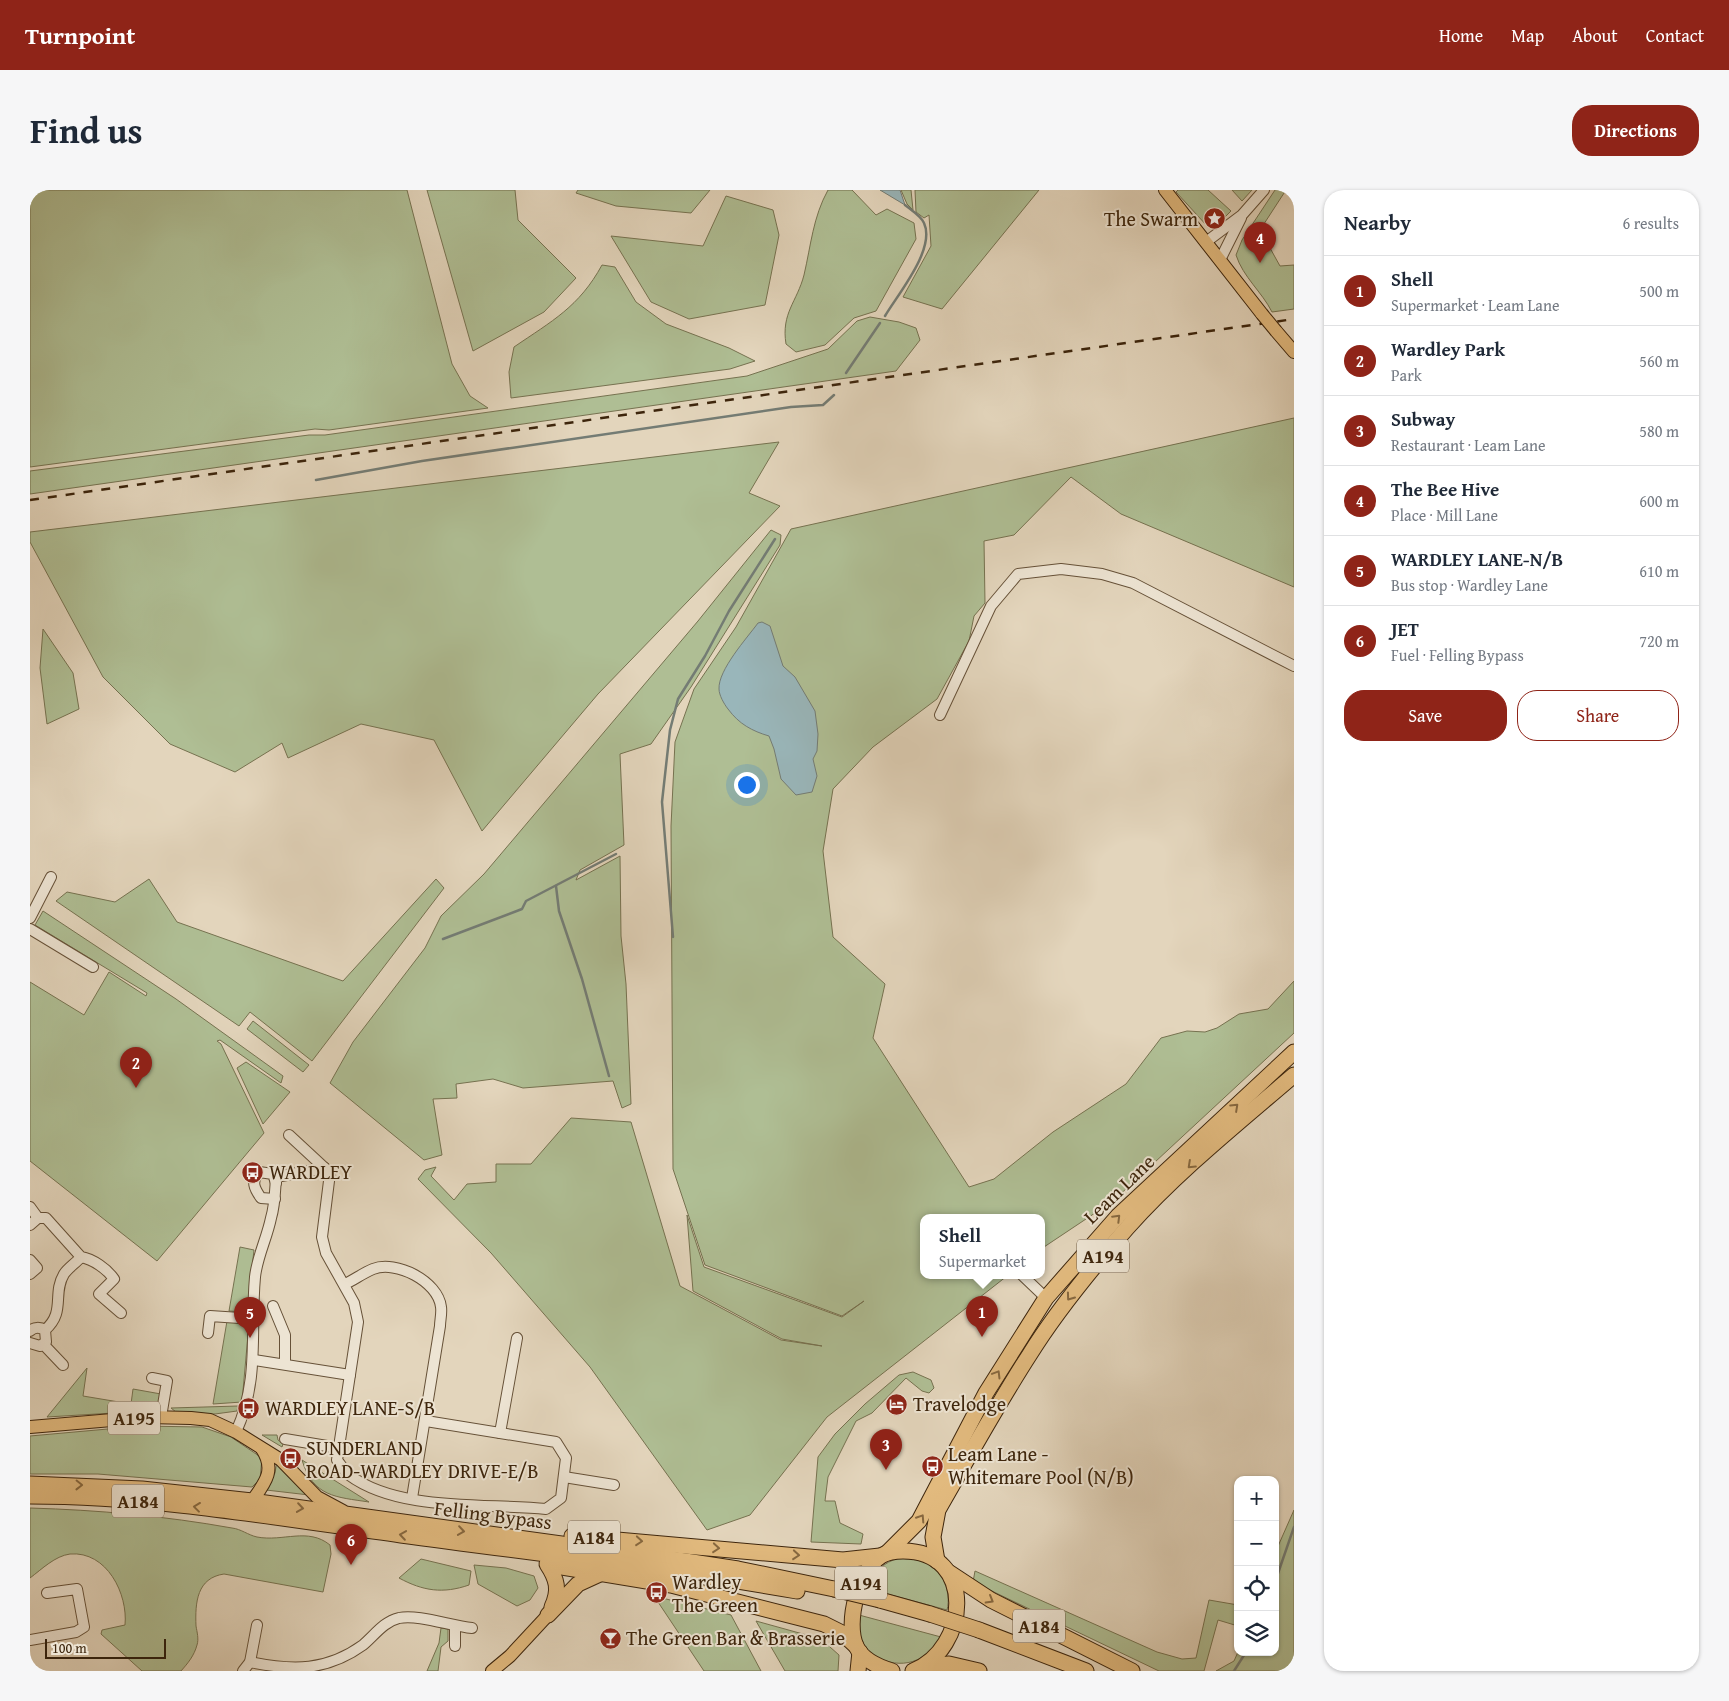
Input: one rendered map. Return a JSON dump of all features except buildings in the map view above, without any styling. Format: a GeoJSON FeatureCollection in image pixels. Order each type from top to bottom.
{"type":"FeatureCollection","features":[{"type":"Feature","properties":{"kind":"highway","name":"Leam Lane"},"geometry":{"type":"LineString","coordinates":[[884,1554],[919,1521],[986,1393],[1046,1298],[1118,1216],[1294,1052]]}},
{"type":"Feature","properties":{"kind":"highway","name":"Leam Lane"},"geometry":{"type":"LineString","coordinates":[[938,1561],[933,1537],[938,1510],[1030,1352],[1079,1285],[1128,1227],[1159,1196],[1192,1164],[1294,1075]]}},
{"type":"Feature","properties":{"kind":"highway","name":"Felling Bypass"},"geometry":{"type":"LineString","coordinates":[[30,1484],[133,1488],[252,1501],[692,1562],[879,1605],[978,1634],[1086,1671]]}},
{"type":"Feature","properties":{"kind":"highway","name":"Felling Bypass"},"geometry":{"type":"LineString","coordinates":[[30,1496],[150,1502],[700,1576],[777,1582]]}},
{"type":"Feature","properties":{"kind":"highway","name":"A184"},"geometry":{"type":"LineString","coordinates":[[503,1536],[586,1536],[843,1560],[884,1554]]}},
{"type":"Feature","properties":{"kind":"highway","name":"A184"},"geometry":{"type":"LineString","coordinates":[[451,1542],[487,1554],[602,1573],[714,1595],[783,1613],[831,1626],[842,1633],[858,1649]]}},
{"type":"Feature","properties":{"kind":"highway","name":"A194"},"geometry":{"type":"LineString","coordinates":[[858,1649],[852,1619],[856,1598],[866,1571],[884,1554],[912,1552],[938,1561],[950,1573],[956,1588],[957,1599],[953,1627],[940,1652],[917,1669]]}},
{"type":"Feature","properties":{"kind":"highway"},"geometry":{"type":"LineString","coordinates":[[547,1564],[557,1582],[558,1590],[548,1615]]}},
{"type":"Feature","properties":{"kind":"highway"},"geometry":{"type":"LineString","coordinates":[[548,1615],[578,1584],[602,1573]]}},
{"type":"Feature","properties":{"kind":"highway","name":"A184"},"geometry":{"type":"LineString","coordinates":[[950,1573],[991,1600],[1132,1671]]}},
{"type":"Feature","properties":{"kind":"highway","name":"Felling Bypass"},"geometry":{"type":"LineString","coordinates":[[978,1634],[1063,1671]]}},
{"type":"Feature","properties":{"kind":"highway"},"geometry":{"type":"LineString","coordinates":[[858,1649],[858,1671]]}},
{"type":"Feature","properties":{"kind":"highway"},"geometry":{"type":"LineString","coordinates":[[858,1649],[874,1664],[892,1671]]}},
{"type":"Feature","properties":{"kind":"highway"},"geometry":{"type":"LineString","coordinates":[[917,1669],[949,1664],[972,1670]]}},
{"type":"Feature","properties":{"kind":"main road"},"geometry":{"type":"LineString","coordinates":[[1165,190],[1294,352]]}},
{"type":"Feature","properties":{"kind":"main road","name":"A195"},"geometry":{"type":"LineString","coordinates":[[30,1427],[160,1417],[210,1420],[236,1432],[281,1460],[317,1497],[354,1516]]}},
{"type":"Feature","properties":{"kind":"main road"},"geometry":{"type":"LineString","coordinates":[[252,1501],[267,1480],[270,1471],[268,1457],[262,1448]]}},
{"type":"Feature","properties":{"kind":"main road"},"geometry":{"type":"LineString","coordinates":[[492,1671],[510,1656],[548,1615]]}},
{"type":"Feature","properties":{"kind":"street"},"geometry":{"type":"LineString","coordinates":[[1206,242],[1242,215],[1264,190]]}},
{"type":"Feature","properties":{"kind":"street"},"geometry":{"type":"LineString","coordinates":[[1220,260],[1242,215]]}},
{"type":"Feature","properties":{"kind":"street"},"geometry":{"type":"LineString","coordinates":[[940,715],[991,606],[1018,574],[1062,569],[1102,574],[1133,583],[1294,666]]}},
{"type":"Feature","properties":{"kind":"street"},"geometry":{"type":"LineString","coordinates":[[31,916],[51,878]]}},
{"type":"Feature","properties":{"kind":"street"},"geometry":{"type":"LineString","coordinates":[[30,929],[93,967]]}},
{"type":"Feature","properties":{"kind":"street"},"geometry":{"type":"LineString","coordinates":[[289,1136],[330,1173],[322,1237],[326,1253],[354,1303],[358,1322],[338,1460],[348,1475],[385,1493],[432,1502],[546,1509],[561,1498],[566,1458],[556,1442],[426,1421]]}},
{"type":"Feature","properties":{"kind":"street"},"geometry":{"type":"LineString","coordinates":[[236,1432],[250,1390],[254,1360],[255,1277],[275,1199],[276,1176],[324,1168]]}},
{"type":"Feature","properties":{"kind":"street"},"geometry":{"type":"LineString","coordinates":[[275,1199],[261,1198],[254,1188],[254,1179],[259,1172],[266,1172],[273,1174],[276,1183]]}},
{"type":"Feature","properties":{"kind":"street"},"geometry":{"type":"LineString","coordinates":[[30,1207],[38,1218]]}},
{"type":"Feature","properties":{"kind":"street"},"geometry":{"type":"LineString","coordinates":[[30,1225],[38,1218],[46,1218],[81,1258],[86,1258],[109,1272],[114,1279],[99,1294],[121,1313]]}},
{"type":"Feature","properties":{"kind":"street"},"geometry":{"type":"LineString","coordinates":[[45,1330],[54,1322],[57,1315],[62,1279],[65,1272],[81,1258]]}},
{"type":"Feature","properties":{"kind":"street"},"geometry":{"type":"LineString","coordinates":[[30,1260],[37,1268],[30,1274]]}},
{"type":"Feature","properties":{"kind":"street"},"geometry":{"type":"LineString","coordinates":[[345,1284],[374,1268],[398,1269],[421,1277],[434,1292],[441,1306],[440,1326],[426,1421],[412,1498]]}},
{"type":"Feature","properties":{"kind":"street"},"geometry":{"type":"LineString","coordinates":[[1026,1279],[1046,1298]]}},
{"type":"Feature","properties":{"kind":"street"},"geometry":{"type":"LineString","coordinates":[[273,1306],[285,1335],[285,1363]]}},
{"type":"Feature","properties":{"kind":"street"},"geometry":{"type":"LineString","coordinates":[[208,1333],[210,1316],[255,1319]]}},
{"type":"Feature","properties":{"kind":"street"},"geometry":{"type":"LineString","coordinates":[[30,1331],[38,1327],[45,1330]]}},
{"type":"Feature","properties":{"kind":"street"},"geometry":{"type":"LineString","coordinates":[[44,1345],[47,1338],[45,1330]]}},
{"type":"Feature","properties":{"kind":"street"},"geometry":{"type":"LineString","coordinates":[[500,1433],[517,1338]]}},
{"type":"Feature","properties":{"kind":"street"},"geometry":{"type":"LineString","coordinates":[[30,1343],[36,1346],[44,1345]]}},
{"type":"Feature","properties":{"kind":"street"},"geometry":{"type":"LineString","coordinates":[[44,1345],[63,1365]]}},
{"type":"Feature","properties":{"kind":"street"},"geometry":{"type":"LineString","coordinates":[[254,1360],[285,1363],[350,1375]]}},
{"type":"Feature","properties":{"kind":"street"},"geometry":{"type":"LineString","coordinates":[[152,1378],[167,1381],[160,1417]]}},
{"type":"Feature","properties":{"kind":"street"},"geometry":{"type":"LineString","coordinates":[[285,1439],[340,1448]]}},
{"type":"Feature","properties":{"kind":"street"},"geometry":{"type":"LineString","coordinates":[[564,1476],[614,1485]]}},
{"type":"Feature","properties":{"kind":"street"},"geometry":{"type":"LineString","coordinates":[[30,1640],[76,1632],[84,1627],[77,1589],[48,1593]]}},
{"type":"Feature","properties":{"kind":"street"},"geometry":{"type":"LineString","coordinates":[[250,1662],[314,1670],[338,1661],[363,1645],[386,1624],[397,1618],[408,1617],[472,1628]]}},
{"type":"Feature","properties":{"kind":"street"},"geometry":{"type":"LineString","coordinates":[[243,1671],[250,1662],[257,1625]]}},
{"type":"Feature","properties":{"kind":"street"},"geometry":{"type":"LineString","coordinates":[[455,1626],[455,1646]]}},
{"type":"Feature","properties":{"kind":"street"},"geometry":{"type":"LineString","coordinates":[[338,1661],[344,1671]]}},
{"type":"Feature","properties":{"kind":"green space"},"geometry":{"type":"Polygon","coordinates":[[[30,190],[407,190],[452,364],[470,396],[488,408],[329,430],[315,429],[30,467],[30,190]]]}},
{"type":"Feature","properties":{"kind":"green space"},"geometry":{"type":"Polygon","coordinates":[[[427,190],[515,190],[518,220],[576,278],[544,312],[473,351],[427,190]]]}},
{"type":"Feature","properties":{"kind":"green space"},"geometry":{"type":"Polygon","coordinates":[[[578,190],[710,190],[691,213],[616,206],[576,193],[578,190]]]}},
{"type":"Feature","properties":{"kind":"green space"},"geometry":{"type":"Polygon","coordinates":[[[828,190],[852,190],[876,215],[887,209],[914,223],[916,239],[876,311],[854,318],[825,345],[796,352],[786,344],[786,324],[790,308],[804,275],[819,210],[828,190]]]}},
{"type":"Feature","properties":{"kind":"green space"},"geometry":{"type":"Polygon","coordinates":[[[901,190],[911,190],[913,210],[907,204],[901,190]]]}},
{"type":"Feature","properties":{"kind":"green space"},"geometry":{"type":"Polygon","coordinates":[[[915,190],[1039,190],[942,309],[903,297],[931,246],[929,215],[924,218],[916,212],[915,190]]]}},
{"type":"Feature","properties":{"kind":"green space"},"geometry":{"type":"Polygon","coordinates":[[[1178,190],[1208,190],[1231,211],[1217,225],[1208,227],[1176,192],[1178,190]]]}},
{"type":"Feature","properties":{"kind":"green space"},"geometry":{"type":"Polygon","coordinates":[[[1232,190],[1252,190],[1242,201],[1232,190]]]}},
{"type":"Feature","properties":{"kind":"green space"},"geometry":{"type":"Polygon","coordinates":[[[1275,190],[1286,190],[1260,230],[1280,266],[1294,265],[1294,309],[1272,312],[1243,270],[1236,255],[1242,240],[1275,190]]]}},
{"type":"Feature","properties":{"kind":"green space"},"geometry":{"type":"Polygon","coordinates":[[[726,196],[773,210],[779,235],[765,305],[689,319],[651,302],[611,236],[703,246],[726,196]]]}},
{"type":"Feature","properties":{"kind":"green space"},"geometry":{"type":"Polygon","coordinates":[[[602,265],[615,267],[636,302],[666,324],[729,348],[755,361],[730,369],[511,398],[509,372],[514,347],[552,321],[574,303],[593,280],[602,265]]]}},
{"type":"Feature","properties":{"kind":"green space"},"geometry":{"type":"Polygon","coordinates":[[[870,317],[899,322],[916,328],[920,340],[896,371],[30,494],[30,471],[309,435],[325,435],[747,376],[828,349],[857,321],[870,317]]]}},
{"type":"Feature","properties":{"kind":"green space"},"geometry":{"type":"Polygon","coordinates":[[[1294,418],[1294,587],[1121,514],[1071,477],[1014,535],[984,541],[985,603],[974,616],[969,641],[937,699],[873,747],[833,789],[823,851],[833,937],[885,984],[873,1038],[969,1187],[994,1179],[1053,1132],[1126,1084],[1161,1038],[1187,1031],[1205,1032],[1217,1028],[1239,1014],[1268,1009],[1294,981],[1294,1033],[1113,1201],[1045,1246],[1045,1214],[920,1214],[920,1279],[1003,1279],[827,1417],[750,1515],[707,1530],[590,1367],[491,1253],[418,1179],[425,1170],[436,1167],[431,1176],[454,1200],[467,1184],[496,1182],[496,1164],[531,1164],[571,1118],[631,1122],[680,1286],[781,1340],[822,1346],[782,1339],[693,1291],[687,1215],[704,1267],[842,1317],[864,1301],[842,1316],[705,1265],[673,1169],[671,826],[675,742],[694,689],[736,627],[791,529],[1294,418]]]}},
{"type":"Feature","properties":{"kind":"green space"},"geometry":{"type":"Polygon","coordinates":[[[779,442],[749,493],[780,506],[598,694],[482,831],[434,740],[361,724],[288,758],[282,743],[235,772],[170,744],[103,677],[30,542],[30,532],[779,442]]]}},
{"type":"Feature","properties":{"kind":"green space"},"geometry":{"type":"Polygon","coordinates":[[[771,530],[781,535],[780,545],[691,687],[651,744],[620,754],[624,845],[580,870],[576,880],[620,856],[621,936],[626,984],[631,1104],[622,1108],[613,1081],[523,1088],[493,1079],[456,1084],[457,1098],[433,1099],[442,1155],[424,1160],[330,1083],[353,1042],[425,948],[441,916],[484,874],[698,621],[771,530]]]}},
{"type":"Feature","properties":{"kind":"green space"},"geometry":{"type":"Polygon","coordinates":[[[43,629],[73,673],[79,709],[47,724],[40,668],[43,629]]]}},
{"type":"Feature","properties":{"kind":"green space"},"geometry":{"type":"Polygon","coordinates":[[[149,879],[177,922],[343,981],[436,879],[444,888],[312,1061],[250,1012],[239,1026],[56,901],[67,892],[115,902],[149,879]]]}},
{"type":"Feature","properties":{"kind":"green space"},"geometry":{"type":"Polygon","coordinates":[[[43,911],[176,999],[283,1076],[281,1083],[220,1040],[217,1041],[221,1044],[264,1133],[157,1261],[30,1161],[30,982],[84,1015],[109,972],[146,996],[147,993],[35,925],[43,911]]]}},
{"type":"Feature","properties":{"kind":"green space"},"geometry":{"type":"Polygon","coordinates":[[[253,1021],[309,1065],[303,1072],[247,1029],[253,1021]]]}},
{"type":"Feature","properties":{"kind":"green space"},"geometry":{"type":"Polygon","coordinates":[[[246,1062],[290,1092],[263,1124],[237,1068],[246,1062]]]}},
{"type":"Feature","properties":{"kind":"green space"},"geometry":{"type":"Polygon","coordinates":[[[240,1247],[254,1250],[247,1312],[229,1311],[240,1247]]]}},
{"type":"Feature","properties":{"kind":"green space"},"geometry":{"type":"Polygon","coordinates":[[[227,1321],[249,1323],[242,1402],[213,1404],[227,1321]]]}},
{"type":"Feature","properties":{"kind":"green space"},"geometry":{"type":"Polygon","coordinates":[[[87,1368],[83,1396],[131,1404],[133,1389],[161,1394],[159,1405],[146,1411],[47,1417],[87,1368]]]}},
{"type":"Feature","properties":{"kind":"green space"},"geometry":{"type":"Polygon","coordinates":[[[913,1372],[931,1380],[934,1388],[929,1393],[922,1391],[906,1378],[872,1413],[856,1421],[828,1477],[825,1501],[835,1501],[840,1523],[863,1534],[861,1544],[811,1542],[818,1457],[835,1434],[865,1404],[899,1375],[913,1372]]]}},
{"type":"Feature","properties":{"kind":"green space"},"geometry":{"type":"Polygon","coordinates":[[[238,1406],[237,1411],[215,1414],[176,1412],[171,1408],[238,1406]]]}},
{"type":"Feature","properties":{"kind":"green space"},"geometry":{"type":"Polygon","coordinates":[[[141,1426],[202,1427],[231,1437],[262,1458],[260,1479],[252,1487],[98,1474],[30,1474],[30,1436],[141,1426]]]}},
{"type":"Feature","properties":{"kind":"green space"},"geometry":{"type":"Polygon","coordinates":[[[262,1435],[277,1435],[278,1440],[283,1444],[282,1447],[262,1435]]]}},
{"type":"Feature","properties":{"kind":"green space"},"geometry":{"type":"Polygon","coordinates":[[[302,1460],[369,1502],[346,1499],[327,1493],[319,1488],[312,1481],[302,1460]]]}},
{"type":"Feature","properties":{"kind":"green space"},"geometry":{"type":"Polygon","coordinates":[[[277,1461],[309,1495],[266,1490],[275,1473],[277,1461]]]}},
{"type":"Feature","properties":{"kind":"green space"},"geometry":{"type":"Polygon","coordinates":[[[30,1508],[81,1510],[182,1520],[235,1529],[257,1537],[313,1537],[330,1545],[331,1554],[323,1592],[224,1574],[215,1576],[203,1586],[197,1600],[196,1626],[198,1643],[188,1662],[181,1671],[142,1671],[101,1634],[102,1630],[125,1625],[125,1613],[119,1588],[104,1567],[95,1559],[83,1555],[64,1555],[30,1578],[30,1508]]]}},
{"type":"Feature","properties":{"kind":"green space"},"geometry":{"type":"Polygon","coordinates":[[[1294,1510],[1294,1671],[1216,1671],[1234,1661],[1236,1656],[1279,1656],[1279,1544],[1294,1510]]]}},
{"type":"Feature","properties":{"kind":"green space"},"geometry":{"type":"Polygon","coordinates":[[[900,1558],[920,1560],[939,1573],[948,1595],[947,1610],[865,1588],[884,1565],[900,1558]]]}},
{"type":"Feature","properties":{"kind":"green space"},"geometry":{"type":"Polygon","coordinates":[[[421,1559],[471,1571],[469,1585],[450,1590],[433,1590],[416,1586],[399,1578],[421,1559]]]}},
{"type":"Feature","properties":{"kind":"green space"},"geometry":{"type":"Polygon","coordinates":[[[474,1565],[506,1568],[534,1576],[538,1588],[530,1600],[517,1606],[478,1584],[474,1565]]]}},
{"type":"Feature","properties":{"kind":"green space"},"geometry":{"type":"Polygon","coordinates":[[[975,1571],[1157,1652],[1182,1659],[1196,1658],[1209,1600],[1234,1604],[1234,1625],[1218,1620],[1204,1671],[1159,1671],[973,1582],[975,1571]]]}},
{"type":"Feature","properties":{"kind":"green space"},"geometry":{"type":"Polygon","coordinates":[[[654,1596],[731,1615],[761,1671],[704,1671],[654,1596]]]}},
{"type":"Feature","properties":{"kind":"green space"},"geometry":{"type":"Polygon","coordinates":[[[859,1615],[941,1637],[935,1646],[921,1658],[904,1663],[885,1661],[872,1654],[861,1641],[859,1615]]]}},
{"type":"Feature","properties":{"kind":"green space"},"geometry":{"type":"Polygon","coordinates":[[[756,1621],[821,1639],[839,1655],[838,1671],[785,1671],[756,1621]]]}},
{"type":"Feature","properties":{"kind":"green space"},"geometry":{"type":"Polygon","coordinates":[[[441,1628],[448,1629],[448,1641],[441,1647],[438,1671],[427,1671],[439,1643],[441,1628]]]}},
{"type":"Feature","properties":{"kind":"water"},"geometry":{"type":"Polygon","coordinates":[[[880,190],[900,190],[905,205],[880,190]]]}},
{"type":"Feature","properties":{"kind":"water"},"geometry":{"type":"Polygon","coordinates":[[[762,622],[770,626],[783,666],[795,677],[815,711],[818,734],[817,751],[813,759],[817,776],[812,792],[796,795],[781,779],[769,736],[741,723],[726,707],[720,694],[720,681],[728,664],[758,623],[762,622]]]}},
{"type":"Feature","properties":{"kind":"waterway"},"geometry":{"type":"LineString","coordinates":[[885,316],[914,271],[925,245],[926,234],[923,220],[905,205]]}},
{"type":"Feature","properties":{"kind":"waterway"},"geometry":{"type":"LineString","coordinates":[[846,373],[880,323]]}},
{"type":"Feature","properties":{"kind":"waterway"},"geometry":{"type":"LineString","coordinates":[[316,480],[422,461],[791,407],[823,405],[834,395]]}},
{"type":"Feature","properties":{"kind":"waterway"},"geometry":{"type":"LineString","coordinates":[[673,937],[662,802],[670,730],[678,699],[705,656],[729,611],[775,539]]}},
{"type":"Feature","properties":{"kind":"waterway"},"geometry":{"type":"LineString","coordinates":[[443,939],[522,909],[526,901],[616,854]]}},
{"type":"Feature","properties":{"kind":"waterway"},"geometry":{"type":"LineString","coordinates":[[556,886],[559,911],[582,979],[609,1076]]}},
{"type":"Feature","properties":{"kind":"waterway"},"geometry":{"type":"LineString","coordinates":[[1279,1570],[1294,1527]]}},
{"type":"Feature","properties":{"kind":"waterway"},"geometry":{"type":"LineString","coordinates":[[1234,1671],[1243,1656]]}},
{"type":"Feature","properties":{"kind":"railway"},"geometry":{"type":"LineString","coordinates":[[30,500],[1294,319]]}},
{"type":"Feature","properties":{"kind":"place","name":"The Swarm"},"geometry":{"type":"Point","coordinates":[1214,219]}},
{"type":"Feature","properties":{"kind":"place","name":"The Bee Hive"},"geometry":{"type":"Point","coordinates":[1260,263]}},
{"type":"Feature","properties":{"kind":"place","name":"Wardley Park"},"geometry":{"type":"Point","coordinates":[136,1088]}},
{"type":"Feature","properties":{"kind":"place","name":"WARDLEY"},"geometry":{"type":"Point","coordinates":[253,1172]}},
{"type":"Feature","properties":{"kind":"place","name":"Shell"},"geometry":{"type":"Point","coordinates":[982,1337]}},
{"type":"Feature","properties":{"kind":"place","name":"WARDLEY LANE-N/B"},"geometry":{"type":"Point","coordinates":[250,1338]}},
{"type":"Feature","properties":{"kind":"place","name":"Travelodge"},"geometry":{"type":"Point","coordinates":[897,1404]}},
{"type":"Feature","properties":{"kind":"place","name":"WARDLEY LANE-S/B"},"geometry":{"type":"Point","coordinates":[249,1408]}},
{"type":"Feature","properties":{"kind":"place","name":"SUNDERLAND ROAD-WARDLEY DRIVE-E/B"},"geometry":{"type":"Point","coordinates":[290,1459]}},
{"type":"Feature","properties":{"kind":"place","name":"Leam Lane - Whitemare Pool (N/B)"},"geometry":{"type":"Point","coordinates":[932,1466]}},
{"type":"Feature","properties":{"kind":"place","name":"Subway"},"geometry":{"type":"Point","coordinates":[886,1470]}},
{"type":"Feature","properties":{"kind":"place","name":"JET"},"geometry":{"type":"Point","coordinates":[351,1565]}},
{"type":"Feature","properties":{"kind":"place","name":"Wardley The Green"},"geometry":{"type":"Point","coordinates":[656,1593]}},
{"type":"Feature","properties":{"kind":"place","name":"The Green Bar & Brasserie"},"geometry":{"type":"Point","coordinates":[610,1638]}}]}
